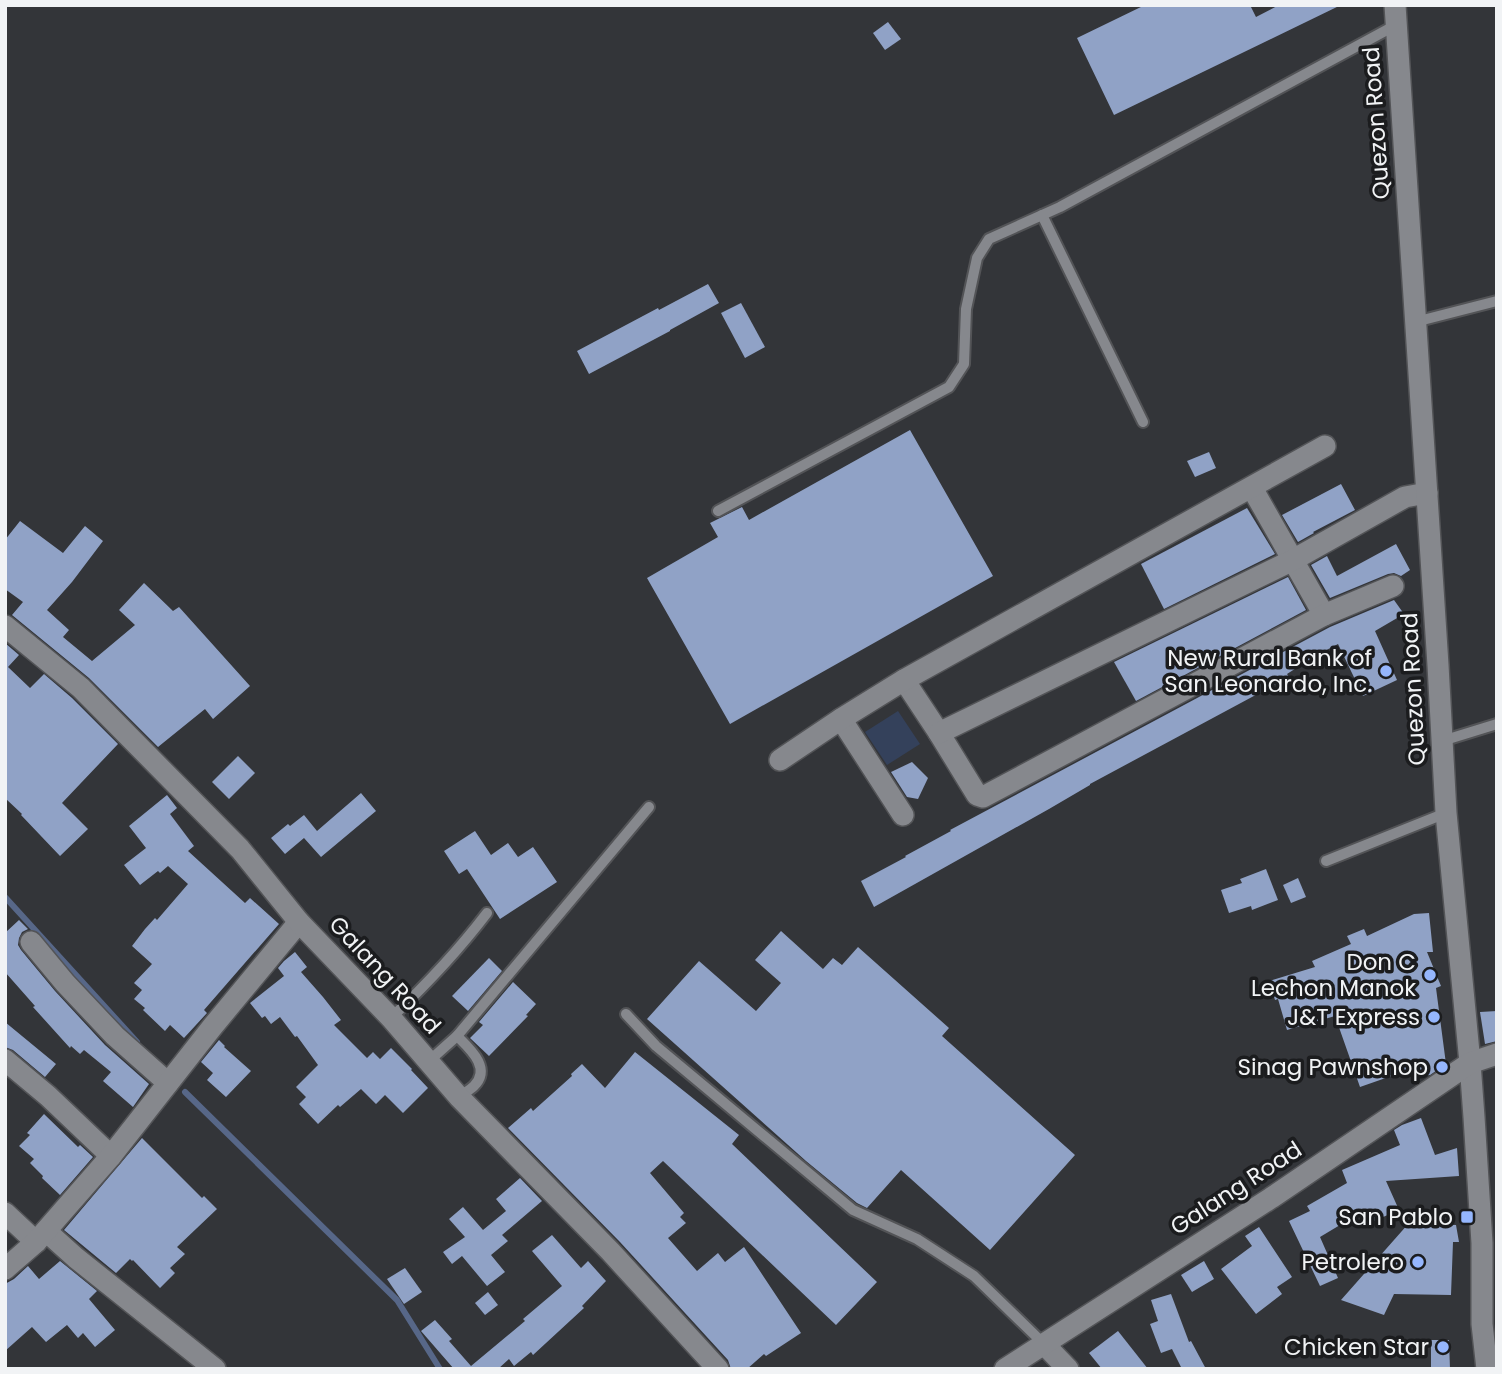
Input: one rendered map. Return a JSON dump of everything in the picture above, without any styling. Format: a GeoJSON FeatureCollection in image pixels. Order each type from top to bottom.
{"type":"FeatureCollection","features":[{"type":"Feature","properties":{"kind":"street","name":"Quezon Road"},"geometry":{"type":"LineString","coordinates":[[1395,15],[1446,813],[1470,1063],[1482,1243],[1482,1324],[1487,1369]]}},
{"type":"Feature","properties":{"kind":"street"},"geometry":{"type":"LineString","coordinates":[[780,760],[904,680],[1325,446]]}},
{"type":"Feature","properties":{"kind":"street"},"geometry":{"type":"LineString","coordinates":[[1252,488],[1324,615]]}},
{"type":"Feature","properties":{"kind":"street"},"geometry":{"type":"LineString","coordinates":[[939,733],[1293,560],[1405,497],[1427,493]]}},
{"type":"Feature","properties":{"kind":"street"},"geometry":{"type":"LineString","coordinates":[[904,680],[977,795],[983,797],[1324,615],[1393,586]]}},
{"type":"Feature","properties":{"kind":"street","name":"Galang Road"},"geometry":{"type":"LineString","coordinates":[[5,626],[90,698],[240,849],[299,922],[391,1018],[459,1097],[610,1251],[718,1369]]}},
{"type":"Feature","properties":{"kind":"street"},"geometry":{"type":"LineString","coordinates":[[841,719],[902,815]]}},
{"type":"Feature","properties":{"kind":"street"},"geometry":{"type":"LineString","coordinates":[[5,1269],[41,1236],[111,1156],[299,922]]}},
{"type":"Feature","properties":{"kind":"street"},"geometry":{"type":"LineString","coordinates":[[31,942],[115,1036],[168,1083]]}},
{"type":"Feature","properties":{"kind":"street","name":"Galang Road"},"geometry":{"type":"LineString","coordinates":[[1005,1369],[1271,1198],[1470,1063],[1497,1054]]}},
{"type":"Feature","properties":{"kind":"street"},"geometry":{"type":"LineString","coordinates":[[5,1060],[48,1096],[111,1156]]}},
{"type":"Feature","properties":{"kind":"street"},"geometry":{"type":"LineString","coordinates":[[5,1213],[76,1258],[215,1369]]}},
{"type":"Feature","properties":{"kind":"street"},"geometry":{"type":"LineString","coordinates":[[1044,1344],[1068,1369]]}},
{"type":"Feature","properties":{"kind":"lane"},"geometry":{"type":"LineString","coordinates":[[718,511],[949,387],[964,363],[966,309],[977,258],[989,239],[1042,215],[1203,130],[1395,15]]}},
{"type":"Feature","properties":{"kind":"lane"},"geometry":{"type":"LineString","coordinates":[[1042,215],[1143,422]]}},
{"type":"Feature","properties":{"kind":"lane"},"geometry":{"type":"LineString","coordinates":[[1415,322],[1497,300]]}},
{"type":"Feature","properties":{"kind":"lane"},"geometry":{"type":"LineString","coordinates":[[1442,741],[1497,724]]}},
{"type":"Feature","properties":{"kind":"lane"},"geometry":{"type":"LineString","coordinates":[[429,1061],[457,1036],[649,807]]}},
{"type":"Feature","properties":{"kind":"lane"},"geometry":{"type":"LineString","coordinates":[[1326,861],[1446,813]]}},
{"type":"Feature","properties":{"kind":"lane"},"geometry":{"type":"LineString","coordinates":[[391,1018],[440,971],[487,913]]}},
{"type":"Feature","properties":{"kind":"lane"},"geometry":{"type":"LineString","coordinates":[[626,1014],[656,1046],[853,1210],[917,1239],[974,1276],[1044,1344]]}},
{"type":"Feature","properties":{"kind":"lane"},"geometry":{"type":"LineString","coordinates":[[457,1036],[468,1047],[482,1069],[474,1086],[459,1097]]}},
{"type":"Feature","properties":{"kind":"shaded area"},"geometry":{"type":"Polygon","coordinates":[[[898,711],[920,744],[887,765],[865,732],[898,711]]]}},
{"type":"Feature","properties":{"kind":"building"},"geometry":{"type":"Polygon","coordinates":[[[1145,5],[1250,5],[1256,17],[1279,5],[1341,5],[1114,115],[1077,38],[1145,5]]]}},
{"type":"Feature","properties":{"kind":"building"},"geometry":{"type":"Polygon","coordinates":[[[888,22],[901,39],[885,50],[873,33],[888,22]]]}},
{"type":"Feature","properties":{"kind":"building"},"geometry":{"type":"Polygon","coordinates":[[[708,284],[719,303],[589,374],[577,351],[708,284]]]}},
{"type":"Feature","properties":{"kind":"building"},"geometry":{"type":"Polygon","coordinates":[[[741,303],[765,347],[745,358],[721,313],[741,303]]]}},
{"type":"Feature","properties":{"kind":"building"},"geometry":{"type":"Polygon","coordinates":[[[910,430],[993,576],[730,724],[647,578],[718,537],[710,523],[742,507],[749,520],[910,430]]]}},
{"type":"Feature","properties":{"kind":"building"},"geometry":{"type":"Polygon","coordinates":[[[1209,452],[1216,468],[1195,477],[1187,461],[1209,452]]]}},
{"type":"Feature","properties":{"kind":"building"},"geometry":{"type":"Polygon","coordinates":[[[1341,484],[1355,510],[1298,542],[1282,515],[1341,484]]]}},
{"type":"Feature","properties":{"kind":"building"},"geometry":{"type":"Polygon","coordinates":[[[1247,508],[1275,554],[1164,609],[1141,564],[1247,508]]]}},
{"type":"Feature","properties":{"kind":"building"},"geometry":{"type":"Polygon","coordinates":[[[20,521],[63,553],[85,526],[103,541],[47,610],[69,630],[63,637],[92,661],[135,625],[119,610],[144,583],[173,611],[179,607],[250,686],[213,719],[205,709],[158,747],[89,678],[12,615],[23,602],[5,589],[5,540],[20,521]]]}},
{"type":"Feature","properties":{"kind":"building"},"geometry":{"type":"Polygon","coordinates":[[[1396,544],[1410,570],[1401,576],[1388,574],[1330,598],[1311,565],[1327,556],[1337,576],[1396,544]]]}},
{"type":"Feature","properties":{"kind":"building"},"geometry":{"type":"Polygon","coordinates":[[[1288,577],[1306,610],[1136,701],[1114,662],[1288,577]]]}},
{"type":"Feature","properties":{"kind":"building"},"geometry":{"type":"Polygon","coordinates":[[[1394,600],[1404,614],[1375,631],[1397,680],[1363,696],[1338,644],[1287,674],[1289,677],[1090,784],[874,907],[861,881],[950,830],[1330,627],[1394,600]]]}},
{"type":"Feature","properties":{"kind":"building"},"geometry":{"type":"Polygon","coordinates":[[[5,643],[19,655],[8,667],[30,688],[44,674],[118,744],[62,803],[88,829],[60,856],[5,798],[5,643]]]}},
{"type":"Feature","properties":{"kind":"building"},"geometry":{"type":"Polygon","coordinates":[[[238,756],[255,773],[229,799],[212,782],[238,756]]]}},
{"type":"Feature","properties":{"kind":"building"},"geometry":{"type":"Polygon","coordinates":[[[912,762],[928,778],[918,799],[907,797],[891,772],[912,762]]]}},
{"type":"Feature","properties":{"kind":"building"},"geometry":{"type":"Polygon","coordinates":[[[361,793],[376,811],[321,857],[304,838],[285,854],[271,838],[304,815],[317,831],[361,793]]]}},
{"type":"Feature","properties":{"kind":"building"},"geometry":{"type":"Polygon","coordinates":[[[167,795],[177,808],[170,814],[194,846],[188,851],[245,903],[250,898],[279,924],[204,1010],[207,1013],[184,1038],[170,1025],[165,1031],[134,999],[142,990],[134,983],[152,964],[132,946],[188,884],[168,866],[140,885],[124,865],[146,848],[129,826],[167,795]]]}},
{"type":"Feature","properties":{"kind":"building"},"geometry":{"type":"Polygon","coordinates":[[[475,831],[491,855],[508,843],[518,857],[533,847],[557,882],[500,919],[467,869],[459,874],[444,851],[475,831]]]}},
{"type":"Feature","properties":{"kind":"building"},"geometry":{"type":"Polygon","coordinates":[[[1266,869],[1278,900],[1252,910],[1251,906],[1229,913],[1221,890],[1242,883],[1240,879],[1266,869]]]}},
{"type":"Feature","properties":{"kind":"building"},"geometry":{"type":"Polygon","coordinates":[[[1298,878],[1306,897],[1291,903],[1283,885],[1298,878]]]}},
{"type":"Feature","properties":{"kind":"building"},"geometry":{"type":"Polygon","coordinates":[[[1429,913],[1433,952],[1427,952],[1441,986],[1436,988],[1446,1064],[1430,1075],[1421,1076],[1420,1066],[1360,1087],[1335,1016],[1287,1030],[1278,999],[1275,1000],[1269,981],[1315,967],[1312,961],[1351,944],[1347,936],[1364,929],[1367,936],[1414,914],[1429,913]]]}},
{"type":"Feature","properties":{"kind":"building"},"geometry":{"type":"Polygon","coordinates":[[[19,920],[28,929],[22,932],[19,938],[18,945],[21,950],[105,1045],[149,1084],[133,1107],[103,1081],[111,1072],[84,1050],[80,1054],[71,1046],[70,1048],[5,972],[5,933],[19,920]]]}},
{"type":"Feature","properties":{"kind":"building"},"geometry":{"type":"Polygon","coordinates":[[[781,931],[823,969],[833,958],[842,965],[858,947],[949,1028],[942,1036],[1075,1155],[990,1250],[901,1170],[867,1208],[857,1203],[647,1019],[699,961],[756,1011],[781,983],[755,960],[781,931]]]}},
{"type":"Feature","properties":{"kind":"building"},"geometry":{"type":"Polygon","coordinates":[[[295,952],[307,967],[301,972],[341,1020],[334,1025],[367,1058],[373,1052],[380,1059],[391,1048],[428,1088],[403,1113],[385,1095],[376,1104],[361,1089],[340,1107],[338,1105],[318,1124],[299,1104],[306,1097],[296,1087],[318,1065],[280,1017],[271,1024],[265,1016],[262,1018],[250,1003],[284,976],[278,968],[295,952]]]}},
{"type":"Feature","properties":{"kind":"building"},"geometry":{"type":"Polygon","coordinates":[[[489,958],[502,971],[468,1011],[452,996],[489,958]]]}},
{"type":"Feature","properties":{"kind":"building"},"geometry":{"type":"Polygon","coordinates":[[[513,982],[536,1004],[526,1015],[528,1016],[489,1056],[470,1038],[483,1025],[479,1022],[513,982]]]}},
{"type":"Feature","properties":{"kind":"building"},"geometry":{"type":"Polygon","coordinates":[[[1497,1011],[1497,1041],[1485,1044],[1480,1012],[1497,1011]]]}},
{"type":"Feature","properties":{"kind":"building"},"geometry":{"type":"Polygon","coordinates":[[[5,1022],[56,1064],[45,1077],[13,1050],[5,1047],[5,1022]]]}},
{"type":"Feature","properties":{"kind":"building"},"geometry":{"type":"Polygon","coordinates":[[[219,1040],[251,1071],[226,1097],[207,1080],[213,1073],[201,1062],[219,1040]]]}},
{"type":"Feature","properties":{"kind":"building"},"geometry":{"type":"Polygon","coordinates":[[[635,1052],[739,1135],[732,1144],[877,1282],[836,1325],[663,1161],[650,1173],[684,1213],[680,1217],[686,1223],[668,1238],[697,1271],[718,1253],[725,1262],[744,1247],[801,1333],[766,1356],[764,1354],[747,1369],[731,1369],[728,1360],[620,1242],[508,1128],[531,1108],[533,1111],[582,1064],[605,1088],[635,1052]]]}},
{"type":"Feature","properties":{"kind":"building"},"geometry":{"type":"Polygon","coordinates":[[[44,1114],[78,1147],[80,1145],[93,1157],[60,1195],[30,1163],[34,1159],[19,1146],[44,1114]]]}},
{"type":"Feature","properties":{"kind":"building"},"geometry":{"type":"Polygon","coordinates":[[[1421,1118],[1435,1155],[1457,1148],[1459,1176],[1386,1181],[1399,1210],[1365,1225],[1360,1213],[1320,1237],[1338,1278],[1320,1286],[1289,1221],[1310,1211],[1307,1206],[1347,1183],[1342,1170],[1400,1145],[1394,1130],[1421,1118]]]}},
{"type":"Feature","properties":{"kind":"building"},"geometry":{"type":"Polygon","coordinates":[[[142,1138],[202,1198],[204,1196],[217,1209],[177,1247],[185,1254],[170,1268],[175,1273],[160,1288],[133,1260],[130,1259],[116,1273],[64,1230],[142,1138]]]}},
{"type":"Feature","properties":{"kind":"building"},"geometry":{"type":"Polygon","coordinates":[[[520,1178],[542,1201],[502,1235],[508,1241],[491,1255],[505,1272],[487,1286],[462,1256],[452,1264],[443,1252],[465,1237],[449,1219],[463,1207],[483,1230],[506,1211],[496,1199],[520,1178]]]}},
{"type":"Feature","properties":{"kind":"building"},"geometry":{"type":"Polygon","coordinates":[[[1409,1223],[1456,1225],[1459,1242],[1453,1242],[1451,1295],[1394,1294],[1384,1315],[1341,1300],[1409,1223]]]}},
{"type":"Feature","properties":{"kind":"building"},"geometry":{"type":"Polygon","coordinates":[[[1259,1227],[1292,1277],[1277,1287],[1282,1294],[1256,1314],[1221,1269],[1252,1246],[1245,1236],[1259,1227]]]}},
{"type":"Feature","properties":{"kind":"building"},"geometry":{"type":"Polygon","coordinates":[[[552,1235],[581,1268],[588,1261],[606,1281],[582,1306],[584,1308],[533,1355],[531,1352],[514,1366],[509,1359],[498,1369],[454,1369],[421,1331],[435,1320],[471,1366],[562,1286],[532,1251],[552,1235]]]}},
{"type":"Feature","properties":{"kind":"building"},"geometry":{"type":"Polygon","coordinates":[[[60,1261],[97,1291],[89,1299],[115,1330],[95,1347],[83,1333],[78,1338],[67,1325],[46,1342],[32,1327],[5,1351],[5,1284],[28,1266],[39,1279],[60,1261]]]}},
{"type":"Feature","properties":{"kind":"building"},"geometry":{"type":"Polygon","coordinates":[[[1204,1261],[1214,1279],[1192,1292],[1181,1275],[1204,1261]]]}},
{"type":"Feature","properties":{"kind":"building"},"geometry":{"type":"Polygon","coordinates":[[[405,1268],[422,1292],[404,1304],[387,1279],[405,1268]]]}},
{"type":"Feature","properties":{"kind":"building"},"geometry":{"type":"Polygon","coordinates":[[[488,1292],[498,1305],[485,1315],[475,1303],[488,1292]]]}},
{"type":"Feature","properties":{"kind":"building"},"geometry":{"type":"Polygon","coordinates":[[[1171,1294],[1189,1342],[1191,1341],[1206,1369],[1182,1369],[1172,1349],[1161,1353],[1150,1324],[1158,1321],[1151,1300],[1171,1294]]]}},
{"type":"Feature","properties":{"kind":"building"},"geometry":{"type":"Polygon","coordinates":[[[1118,1331],[1148,1369],[1102,1369],[1089,1353],[1118,1331]]]}},
{"type":"Feature","properties":{"kind":"building"},"geometry":{"type":"Polygon","coordinates":[[[1431,1340],[1449,1340],[1450,1369],[1431,1369],[1431,1340]]]}},
{"type":"Feature","properties":{"kind":"waterway"},"geometry":{"type":"LineString","coordinates":[[5,897],[137,1042]]}},
{"type":"Feature","properties":{"kind":"waterway"},"geometry":{"type":"LineString","coordinates":[[185,1092],[397,1300],[440,1369]]}},
{"type":"Feature","properties":{"kind":"place","name":"New Rural Bank of San Leonardo, Inc."},"geometry":{"type":"Point","coordinates":[1386,671]}},
{"type":"Feature","properties":{"kind":"place","name":"Don C Lechon Manok"},"geometry":{"type":"Point","coordinates":[1430,975]}},
{"type":"Feature","properties":{"kind":"place","name":"J&T Express"},"geometry":{"type":"Point","coordinates":[1434,1017]}},
{"type":"Feature","properties":{"kind":"place","name":"Sinag Pawnshop"},"geometry":{"type":"Point","coordinates":[1442,1067]}},
{"type":"Feature","properties":{"kind":"place","name":"San Pablo"},"geometry":{"type":"Point","coordinates":[1467,1217]}},
{"type":"Feature","properties":{"kind":"place","name":"Petrolero"},"geometry":{"type":"Point","coordinates":[1418,1262]}},
{"type":"Feature","properties":{"kind":"place","name":"Chicken Star"},"geometry":{"type":"Point","coordinates":[1443,1347]}}]}
